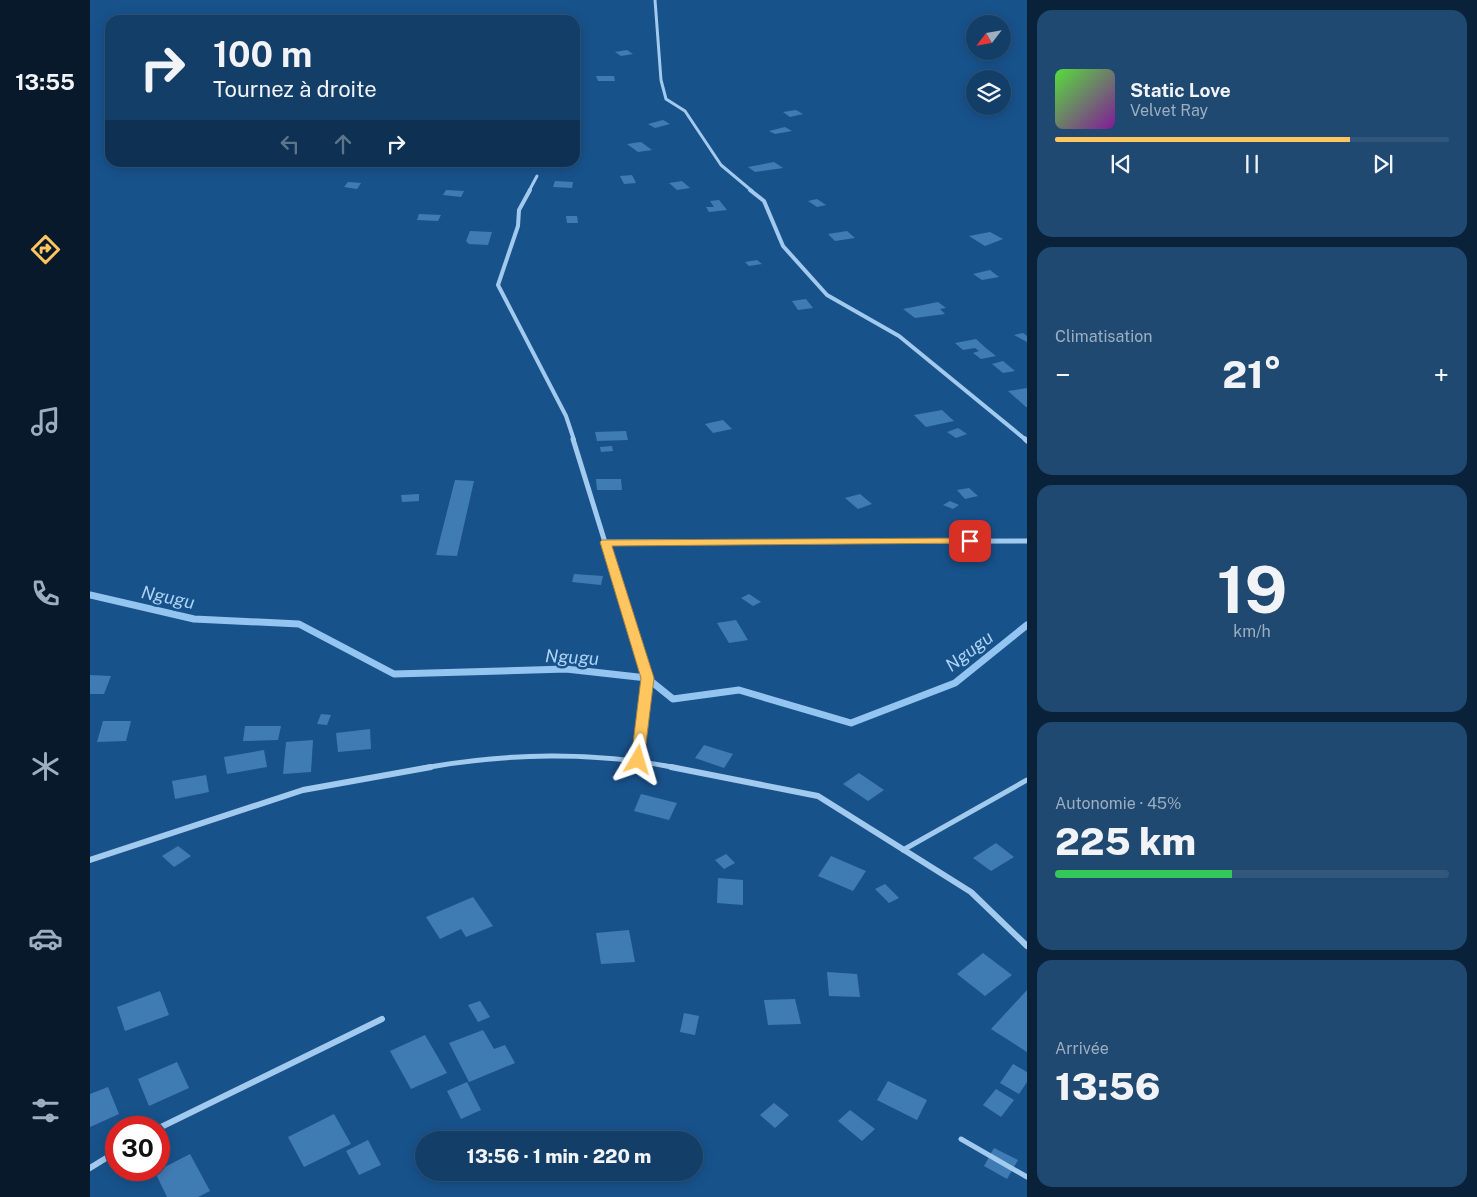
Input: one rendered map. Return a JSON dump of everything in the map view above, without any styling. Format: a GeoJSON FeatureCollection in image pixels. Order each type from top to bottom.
{"type":"FeatureCollection","features":[{"type":"Feature","properties":{"kind":"street"},"geometry":{"type":"LineString","coordinates":[[656,0],[661,80],[666,99],[685,110],[721,165],[764,201],[782,246],[827,295],[899,336],[1027,441]]}},
{"type":"Feature","properties":{"kind":"street"},"geometry":{"type":"LineString","coordinates":[[537,176],[519,210],[518,226],[498,285],[566,416],[648,678],[638,760]]}},
{"type":"Feature","properties":{"kind":"street"},"geometry":{"type":"LineString","coordinates":[[606,542],[1027,541]]}},
{"type":"Feature","properties":{"kind":"street"},"geometry":{"type":"LineString","coordinates":[[90,860],[303,790],[407,771],[520,756],[638,760],[818,796],[971,892],[1027,946]]}},
{"type":"Feature","properties":{"kind":"street"},"geometry":{"type":"LineString","coordinates":[[170,1123],[382,1019]]}},
{"type":"Feature","properties":{"kind":"street"},"geometry":{"type":"LineString","coordinates":[[90,1168],[105,1159]]}},
{"type":"Feature","properties":{"kind":"lane"},"geometry":{"type":"LineString","coordinates":[[903,850],[1027,780]]}},
{"type":"Feature","properties":{"kind":"lane"},"geometry":{"type":"LineString","coordinates":[[961,1139],[1027,1177]]}},
{"type":"Feature","properties":{"kind":"building"},"geometry":{"type":"Polygon","coordinates":[[[627,50],[633,54],[621,56],[615,52],[627,50]]]}},
{"type":"Feature","properties":{"kind":"building"},"geometry":{"type":"Polygon","coordinates":[[[596,76],[614,76],[615,81],[598,81],[596,76]]]}},
{"type":"Feature","properties":{"kind":"building"},"geometry":{"type":"Polygon","coordinates":[[[796,110],[803,114],[790,117],[783,112],[796,110]]]}},
{"type":"Feature","properties":{"kind":"building"},"geometry":{"type":"Polygon","coordinates":[[[663,120],[670,124],[655,128],[648,124],[663,120]]]}},
{"type":"Feature","properties":{"kind":"building"},"geometry":{"type":"Polygon","coordinates":[[[785,127],[792,131],[775,134],[769,131],[785,127]]]}},
{"type":"Feature","properties":{"kind":"building"},"geometry":{"type":"Polygon","coordinates":[[[641,142],[652,150],[638,152],[627,144],[641,142]]]}},
{"type":"Feature","properties":{"kind":"building"},"geometry":{"type":"Polygon","coordinates":[[[774,162],[783,168],[755,172],[748,167],[774,162]]]}},
{"type":"Feature","properties":{"kind":"building"},"geometry":{"type":"Polygon","coordinates":[[[632,175],[636,183],[624,184],[620,176],[632,175]]]}},
{"type":"Feature","properties":{"kind":"building"},"geometry":{"type":"Polygon","coordinates":[[[555,181],[573,182],[572,188],[553,187],[555,181]]]}},
{"type":"Feature","properties":{"kind":"building"},"geometry":{"type":"Polygon","coordinates":[[[682,181],[690,188],[677,190],[669,183],[682,181]]]}},
{"type":"Feature","properties":{"kind":"building"},"geometry":{"type":"Polygon","coordinates":[[[348,182],[361,183],[357,189],[344,187],[348,182]]]}},
{"type":"Feature","properties":{"kind":"building"},"geometry":{"type":"Polygon","coordinates":[[[446,190],[464,191],[461,197],[443,195],[446,190]]]}},
{"type":"Feature","properties":{"kind":"building"},"geometry":{"type":"Polygon","coordinates":[[[817,199],[826,205],[817,207],[808,201],[817,199]]]}},
{"type":"Feature","properties":{"kind":"building"},"geometry":{"type":"Polygon","coordinates":[[[719,200],[727,210],[709,212],[706,207],[714,207],[710,201],[719,200]]]}},
{"type":"Feature","properties":{"kind":"building"},"geometry":{"type":"Polygon","coordinates":[[[419,214],[441,215],[438,221],[417,220],[419,214]]]}},
{"type":"Feature","properties":{"kind":"building"},"geometry":{"type":"Polygon","coordinates":[[[566,216],[577,216],[578,223],[567,223],[566,216]]]}},
{"type":"Feature","properties":{"kind":"building"},"geometry":{"type":"Polygon","coordinates":[[[470,231],[492,232],[488,245],[469,244],[466,241],[470,231]]]}},
{"type":"Feature","properties":{"kind":"building"},"geometry":{"type":"Polygon","coordinates":[[[847,231],[855,238],[835,241],[828,234],[847,231]]]}},
{"type":"Feature","properties":{"kind":"building"},"geometry":{"type":"Polygon","coordinates":[[[990,232],[1003,239],[985,246],[969,236],[990,232]]]}},
{"type":"Feature","properties":{"kind":"building"},"geometry":{"type":"Polygon","coordinates":[[[757,260],[762,264],[749,266],[745,262],[757,260]]]}},
{"type":"Feature","properties":{"kind":"building"},"geometry":{"type":"Polygon","coordinates":[[[990,270],[999,277],[982,280],[973,274],[990,270]]]}},
{"type":"Feature","properties":{"kind":"building"},"geometry":{"type":"Polygon","coordinates":[[[806,299],[813,308],[798,310],[792,301],[806,299]]]}},
{"type":"Feature","properties":{"kind":"building"},"geometry":{"type":"Polygon","coordinates":[[[938,302],[946,308],[940,309],[945,314],[915,318],[903,309],[938,302]]]}},
{"type":"Feature","properties":{"kind":"building"},"geometry":{"type":"Polygon","coordinates":[[[1023,333],[1027,336],[1027,342],[1014,335],[1023,333]]]}},
{"type":"Feature","properties":{"kind":"building"},"geometry":{"type":"Polygon","coordinates":[[[976,339],[996,356],[981,359],[973,353],[979,351],[975,348],[963,350],[955,343],[976,339]]]}},
{"type":"Feature","properties":{"kind":"building"},"geometry":{"type":"Polygon","coordinates":[[[1003,361],[1015,371],[1003,373],[992,364],[1003,361]]]}},
{"type":"Feature","properties":{"kind":"building"},"geometry":{"type":"Polygon","coordinates":[[[1027,388],[1027,407],[1008,391],[1027,388]]]}},
{"type":"Feature","properties":{"kind":"building"},"geometry":{"type":"Polygon","coordinates":[[[942,410],[954,421],[926,427],[914,415],[942,410]]]}},
{"type":"Feature","properties":{"kind":"building"},"geometry":{"type":"Polygon","coordinates":[[[723,420],[732,429],[713,433],[705,424],[723,420]]]}},
{"type":"Feature","properties":{"kind":"building"},"geometry":{"type":"Polygon","coordinates":[[[958,428],[967,434],[956,438],[947,432],[958,428]]]}},
{"type":"Feature","properties":{"kind":"building"},"geometry":{"type":"Polygon","coordinates":[[[626,431],[628,440],[597,441],[595,432],[626,431]]]}},
{"type":"Feature","properties":{"kind":"building"},"geometry":{"type":"Polygon","coordinates":[[[612,446],[613,451],[601,452],[600,447],[612,446]]]}},
{"type":"Feature","properties":{"kind":"building"},"geometry":{"type":"Polygon","coordinates":[[[596,479],[621,479],[622,490],[597,490],[596,479]]]}},
{"type":"Feature","properties":{"kind":"building"},"geometry":{"type":"Polygon","coordinates":[[[455,480],[474,481],[457,556],[436,555],[455,480]]]}},
{"type":"Feature","properties":{"kind":"building"},"geometry":{"type":"Polygon","coordinates":[[[969,488],[978,496],[965,499],[957,490],[969,488]]]}},
{"type":"Feature","properties":{"kind":"building"},"geometry":{"type":"Polygon","coordinates":[[[419,494],[419,501],[402,502],[401,495],[419,494]]]}},
{"type":"Feature","properties":{"kind":"building"},"geometry":{"type":"Polygon","coordinates":[[[860,494],[872,504],[858,509],[845,498],[860,494]]]}},
{"type":"Feature","properties":{"kind":"building"},"geometry":{"type":"Polygon","coordinates":[[[950,501],[959,505],[953,509],[943,505],[950,501]]]}},
{"type":"Feature","properties":{"kind":"building"},"geometry":{"type":"Polygon","coordinates":[[[574,574],[603,576],[601,585],[572,582],[574,574]]]}},
{"type":"Feature","properties":{"kind":"building"},"geometry":{"type":"Polygon","coordinates":[[[749,594],[761,602],[753,606],[741,598],[749,594]]]}},
{"type":"Feature","properties":{"kind":"building"},"geometry":{"type":"Polygon","coordinates":[[[736,620],[748,640],[729,643],[717,623],[736,620]]]}},
{"type":"Feature","properties":{"kind":"building"},"geometry":{"type":"Polygon","coordinates":[[[90,675],[111,676],[104,694],[90,694],[90,675]]]}},
{"type":"Feature","properties":{"kind":"building"},"geometry":{"type":"Polygon","coordinates":[[[321,714],[331,715],[327,725],[317,724],[321,714]]]}},
{"type":"Feature","properties":{"kind":"building"},"geometry":{"type":"Polygon","coordinates":[[[103,721],[131,721],[126,741],[97,742],[103,721]]]}},
{"type":"Feature","properties":{"kind":"building"},"geometry":{"type":"Polygon","coordinates":[[[245,726],[281,726],[278,740],[243,741],[245,726]]]}},
{"type":"Feature","properties":{"kind":"building"},"geometry":{"type":"Polygon","coordinates":[[[370,729],[371,749],[338,752],[336,733],[370,729]]]}},
{"type":"Feature","properties":{"kind":"building"},"geometry":{"type":"Polygon","coordinates":[[[313,740],[311,772],[283,774],[286,742],[313,740]]]}},
{"type":"Feature","properties":{"kind":"building"},"geometry":{"type":"Polygon","coordinates":[[[704,745],[733,754],[724,768],[695,758],[704,745]]]}},
{"type":"Feature","properties":{"kind":"building"},"geometry":{"type":"Polygon","coordinates":[[[264,750],[267,767],[227,774],[224,757],[264,750]]]}},
{"type":"Feature","properties":{"kind":"building"},"geometry":{"type":"Polygon","coordinates":[[[859,773],[884,790],[868,801],[843,784],[859,773]]]}},
{"type":"Feature","properties":{"kind":"building"},"geometry":{"type":"Polygon","coordinates":[[[206,775],[209,792],[175,799],[172,781],[206,775]]]}},
{"type":"Feature","properties":{"kind":"building"},"geometry":{"type":"Polygon","coordinates":[[[641,794],[677,803],[669,820],[634,811],[641,794]]]}},
{"type":"Feature","properties":{"kind":"building"},"geometry":{"type":"Polygon","coordinates":[[[996,843],[1014,857],[991,871],[973,858],[996,843]]]}},
{"type":"Feature","properties":{"kind":"building"},"geometry":{"type":"Polygon","coordinates":[[[178,846],[191,856],[174,867],[162,856],[178,846]]]}},
{"type":"Feature","properties":{"kind":"building"},"geometry":{"type":"Polygon","coordinates":[[[726,854],[735,863],[724,869],[715,860],[726,854]]]}},
{"type":"Feature","properties":{"kind":"building"},"geometry":{"type":"Polygon","coordinates":[[[831,856],[866,871],[853,891],[818,876],[831,856]]]}},
{"type":"Feature","properties":{"kind":"building"},"geometry":{"type":"Polygon","coordinates":[[[718,878],[743,880],[743,905],[717,903],[718,878]]]}},
{"type":"Feature","properties":{"kind":"building"},"geometry":{"type":"Polygon","coordinates":[[[885,884],[899,898],[889,903],[875,889],[885,884]]]}},
{"type":"Feature","properties":{"kind":"building"},"geometry":{"type":"Polygon","coordinates":[[[473,897],[493,926],[466,937],[461,929],[440,939],[426,917],[473,897]]]}},
{"type":"Feature","properties":{"kind":"building"},"geometry":{"type":"Polygon","coordinates":[[[629,930],[635,962],[601,964],[596,933],[629,930]]]}},
{"type":"Feature","properties":{"kind":"building"},"geometry":{"type":"Polygon","coordinates":[[[983,953],[1012,975],[985,996],[957,974],[983,953]]]}},
{"type":"Feature","properties":{"kind":"building"},"geometry":{"type":"Polygon","coordinates":[[[827,972],[857,974],[860,997],[829,996],[827,972]]]}},
{"type":"Feature","properties":{"kind":"building"},"geometry":{"type":"Polygon","coordinates":[[[1027,990],[1027,1052],[991,1029],[1027,990]]]}},
{"type":"Feature","properties":{"kind":"building"},"geometry":{"type":"Polygon","coordinates":[[[160,991],[169,1015],[125,1031],[117,1007],[160,991]]]}},
{"type":"Feature","properties":{"kind":"building"},"geometry":{"type":"Polygon","coordinates":[[[795,999],[801,1024],[768,1025],[764,1000],[795,999]]]}},
{"type":"Feature","properties":{"kind":"building"},"geometry":{"type":"Polygon","coordinates":[[[480,1001],[490,1017],[478,1022],[468,1005],[480,1001]]]}},
{"type":"Feature","properties":{"kind":"building"},"geometry":{"type":"Polygon","coordinates":[[[684,1013],[699,1016],[695,1035],[680,1032],[684,1013]]]}},
{"type":"Feature","properties":{"kind":"building"},"geometry":{"type":"Polygon","coordinates":[[[483,1030],[494,1049],[505,1045],[515,1063],[469,1082],[449,1043],[483,1030]]]}},
{"type":"Feature","properties":{"kind":"building"},"geometry":{"type":"Polygon","coordinates":[[[425,1035],[447,1073],[411,1089],[390,1051],[425,1035]]]}},
{"type":"Feature","properties":{"kind":"building"},"geometry":{"type":"Polygon","coordinates":[[[177,1062],[189,1088],[149,1106],[138,1079],[177,1062]]]}},
{"type":"Feature","properties":{"kind":"building"},"geometry":{"type":"Polygon","coordinates":[[[1013,1064],[1027,1072],[1027,1082],[1019,1094],[1000,1083],[1013,1064]]]}},
{"type":"Feature","properties":{"kind":"building"},"geometry":{"type":"Polygon","coordinates":[[[888,1081],[927,1100],[917,1120],[877,1100],[888,1081]]]}},
{"type":"Feature","properties":{"kind":"building"},"geometry":{"type":"Polygon","coordinates":[[[467,1082],[481,1110],[461,1119],[447,1091],[467,1082]]]}},
{"type":"Feature","properties":{"kind":"building"},"geometry":{"type":"Polygon","coordinates":[[[108,1087],[119,1114],[105,1116],[105,1120],[90,1127],[90,1094],[108,1087]]]}},
{"type":"Feature","properties":{"kind":"building"},"geometry":{"type":"Polygon","coordinates":[[[996,1089],[1014,1100],[1001,1117],[983,1105],[996,1089]]]}},
{"type":"Feature","properties":{"kind":"building"},"geometry":{"type":"Polygon","coordinates":[[[774,1103],[789,1115],[775,1128],[760,1115],[774,1103]]]}},
{"type":"Feature","properties":{"kind":"building"},"geometry":{"type":"Polygon","coordinates":[[[850,1110],[875,1129],[862,1141],[838,1121],[850,1110]]]}},
{"type":"Feature","properties":{"kind":"building"},"geometry":{"type":"Polygon","coordinates":[[[334,1114],[351,1144],[304,1167],[288,1137],[334,1114]]]}},
{"type":"Feature","properties":{"kind":"building"},"geometry":{"type":"Polygon","coordinates":[[[368,1140],[381,1165],[359,1175],[346,1151],[368,1140]]]}},
{"type":"Feature","properties":{"kind":"building"},"geometry":{"type":"Polygon","coordinates":[[[994,1148],[1018,1160],[1007,1179],[984,1166],[994,1148]]]}},
{"type":"Feature","properties":{"kind":"building"},"geometry":{"type":"Polygon","coordinates":[[[190,1154],[210,1191],[198,1197],[167,1197],[159,1181],[170,1181],[170,1164],[190,1154]]]}},
{"type":"Feature","properties":{"kind":"waterway","name":"Ngugu"},"geometry":{"type":"LineString","coordinates":[[90,595],[194,619],[299,624],[394,674],[566,669],[647,678],[673,699],[739,690],[851,723],[955,683],[1027,625]]}},
{"type":"Feature","properties":{"kind":"route"},"geometry":{"type":"LineString","coordinates":[[638,760],[648,678],[606,542],[970,541]]}}]}
